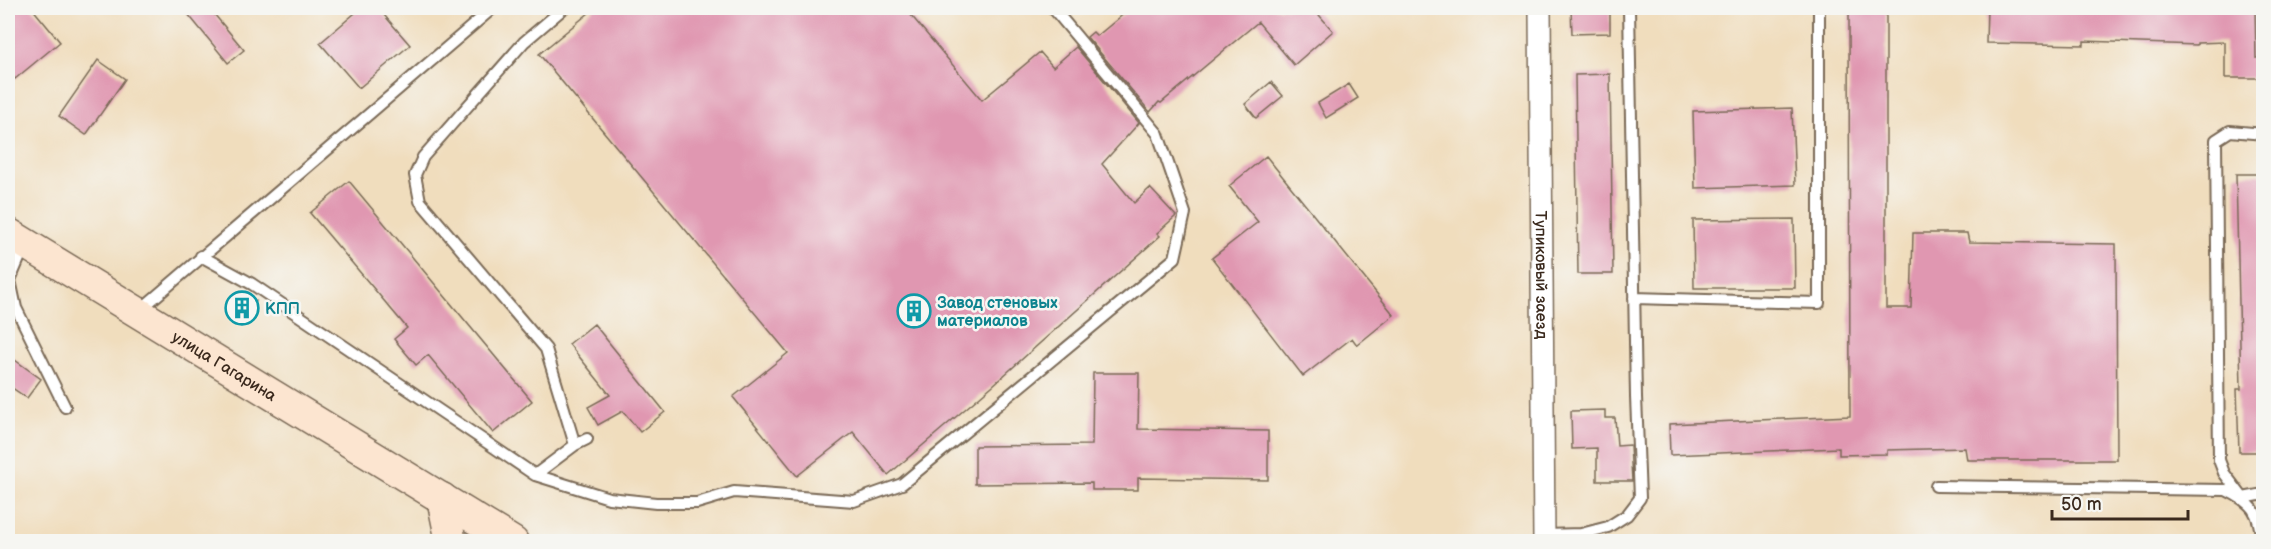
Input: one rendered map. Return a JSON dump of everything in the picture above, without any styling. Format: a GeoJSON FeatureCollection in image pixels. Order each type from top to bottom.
{"type":"FeatureCollection","features":[{"type":"Feature","properties":{"kind":"main road","name":"улица Гагарина"},"geometry":{"type":"LineString","coordinates":[[16,238],[513,542]]}},
{"type":"Feature","properties":{"kind":"main road"},"geometry":{"type":"LineString","coordinates":[[442,498],[451,542]]}},
{"type":"Feature","properties":{"kind":"street","name":"Тупиковый заезд"},"geometry":{"type":"LineString","coordinates":[[1540,8],[1544,538]]}},
{"type":"Feature","properties":{"kind":"lane"},"geometry":{"type":"LineString","coordinates":[[138,312],[493,8]]}},
{"type":"Feature","properties":{"kind":"lane"},"geometry":{"type":"LineString","coordinates":[[564,8],[524,42],[508,60],[423,157],[416,175],[420,201],[546,349],[575,445]]}},
{"type":"Feature","properties":{"kind":"lane"},"geometry":{"type":"LineString","coordinates":[[201,256],[252,284],[535,475],[609,498],[656,503],[697,503],[735,492],[854,501],[902,484],[1175,258],[1185,213],[1158,134],[1053,8]]}},
{"type":"Feature","properties":{"kind":"lane"},"geometry":{"type":"LineString","coordinates":[[1544,538],[1581,534],[1608,527],[1627,515],[1640,498],[1629,8]]}},
{"type":"Feature","properties":{"kind":"lane"},"geometry":{"type":"LineString","coordinates":[[1634,298],[1819,303],[1819,8]]}},
{"type":"Feature","properties":{"kind":"lane"},"geometry":{"type":"LineString","coordinates":[[2262,542],[2256,511],[2224,473],[2219,460],[2216,140],[2230,131],[2264,134]]}},
{"type":"Feature","properties":{"kind":"lane"},"geometry":{"type":"LineString","coordinates":[[16,238],[10,280],[16,308],[65,407]]}},
{"type":"Feature","properties":{"kind":"lane"},"geometry":{"type":"LineString","coordinates":[[535,475],[575,445],[587,439]]}},
{"type":"Feature","properties":{"kind":"lane"},"geometry":{"type":"LineString","coordinates":[[1936,486],[2226,490],[2243,498],[2264,494]]}},
{"type":"Feature","properties":{"kind":"building"},"geometry":{"type":"Polygon","coordinates":[[[8,8],[32,8],[60,42],[15,79],[8,70],[8,8]]]}},
{"type":"Feature","properties":{"kind":"building"},"geometry":{"type":"Polygon","coordinates":[[[183,8],[209,8],[244,50],[228,63],[183,8]]]}},
{"type":"Feature","properties":{"kind":"building"},"geometry":{"type":"Polygon","coordinates":[[[361,8],[378,8],[410,45],[359,88],[320,43],[361,8]]]}},
{"type":"Feature","properties":{"kind":"building","name":"Завод стеновых материалов"},"geometry":{"type":"Polygon","coordinates":[[[595,8],[905,8],[982,100],[1040,52],[1053,67],[1076,47],[1139,123],[1102,164],[1134,203],[1150,188],[1176,216],[1157,233],[1160,236],[888,475],[853,432],[797,476],[733,397],[788,353],[539,54],[595,8]]]}},
{"type":"Feature","properties":{"kind":"building"},"geometry":{"type":"Polygon","coordinates":[[[1131,8],[1313,8],[1333,31],[1294,65],[1258,22],[1161,103],[1159,102],[1150,112],[1087,37],[1093,32],[1097,36],[1131,8]]]}},
{"type":"Feature","properties":{"kind":"building"},"geometry":{"type":"Polygon","coordinates":[[[1571,8],[1610,8],[1610,33],[1572,34],[1571,8]]]}},
{"type":"Feature","properties":{"kind":"building"},"geometry":{"type":"Polygon","coordinates":[[[1849,8],[1886,8],[1886,308],[1911,308],[1913,233],[1967,233],[1969,242],[2116,244],[2117,460],[1967,460],[1965,448],[1887,450],[1887,454],[1839,455],[1839,448],[1670,455],[1669,424],[1850,416],[1849,8]]]}},
{"type":"Feature","properties":{"kind":"building"},"geometry":{"type":"Polygon","coordinates":[[[1987,8],[2255,8],[2256,58],[2264,58],[2264,78],[2225,78],[2225,42],[2197,43],[2197,45],[2084,41],[2084,45],[1986,43],[1987,8]]]}},
{"type":"Feature","properties":{"kind":"building"},"geometry":{"type":"Polygon","coordinates":[[[98,60],[125,79],[86,135],[59,116],[98,60]]]}},
{"type":"Feature","properties":{"kind":"building"},"geometry":{"type":"Polygon","coordinates":[[[1610,74],[1613,274],[1578,274],[1575,75],[1610,74]]]}},
{"type":"Feature","properties":{"kind":"building"},"geometry":{"type":"Polygon","coordinates":[[[1271,82],[1283,96],[1256,118],[1245,104],[1271,82]]]}},
{"type":"Feature","properties":{"kind":"building"},"geometry":{"type":"Polygon","coordinates":[[[1349,84],[1358,98],[1326,118],[1318,103],[1349,84]]]}},
{"type":"Feature","properties":{"kind":"building"},"geometry":{"type":"Polygon","coordinates":[[[1792,108],[1795,185],[1695,188],[1693,111],[1792,108]]]}},
{"type":"Feature","properties":{"kind":"building"},"geometry":{"type":"Polygon","coordinates":[[[1266,156],[1394,315],[1357,345],[1352,338],[1303,376],[1212,258],[1258,222],[1229,186],[1266,156]]]}},
{"type":"Feature","properties":{"kind":"building"},"geometry":{"type":"Polygon","coordinates":[[[2236,174],[2264,174],[2264,452],[2239,452],[2237,389],[2241,389],[2236,174]]]}},
{"type":"Feature","properties":{"kind":"building"},"geometry":{"type":"Polygon","coordinates":[[[349,181],[532,401],[493,433],[428,355],[416,365],[394,339],[407,328],[310,213],[349,181]]]}},
{"type":"Feature","properties":{"kind":"building"},"geometry":{"type":"Polygon","coordinates":[[[1794,219],[1795,288],[1694,288],[1693,220],[1794,219]]]}},
{"type":"Feature","properties":{"kind":"building","name":"КПП"},"geometry":{"type":"Polygon","coordinates":[[[242,293],[256,301],[243,323],[229,315],[242,293]]]}},
{"type":"Feature","properties":{"kind":"building"},"geometry":{"type":"Polygon","coordinates":[[[594,324],[665,412],[640,432],[623,411],[598,425],[588,407],[610,395],[569,344],[594,324]]]}},
{"type":"Feature","properties":{"kind":"building"},"geometry":{"type":"Polygon","coordinates":[[[8,355],[41,379],[27,398],[8,385],[8,355]]]}},
{"type":"Feature","properties":{"kind":"building"},"geometry":{"type":"Polygon","coordinates":[[[1093,373],[1139,373],[1138,429],[1268,431],[1268,480],[1138,478],[1138,490],[1092,490],[1092,483],[975,484],[975,446],[1092,445],[1093,373]]]}},
{"type":"Feature","properties":{"kind":"building"},"geometry":{"type":"Polygon","coordinates":[[[1605,410],[1605,418],[1615,418],[1617,446],[1630,445],[1632,481],[1597,481],[1597,448],[1572,449],[1571,411],[1605,410]]]}},
{"type":"Feature","properties":{"kind":"place","name":"КПП"},"geometry":{"type":"Point","coordinates":[242,308]}},
{"type":"Feature","properties":{"kind":"place","name":"Завод стеновых материалов"},"geometry":{"type":"Point","coordinates":[914,311]}}]}
